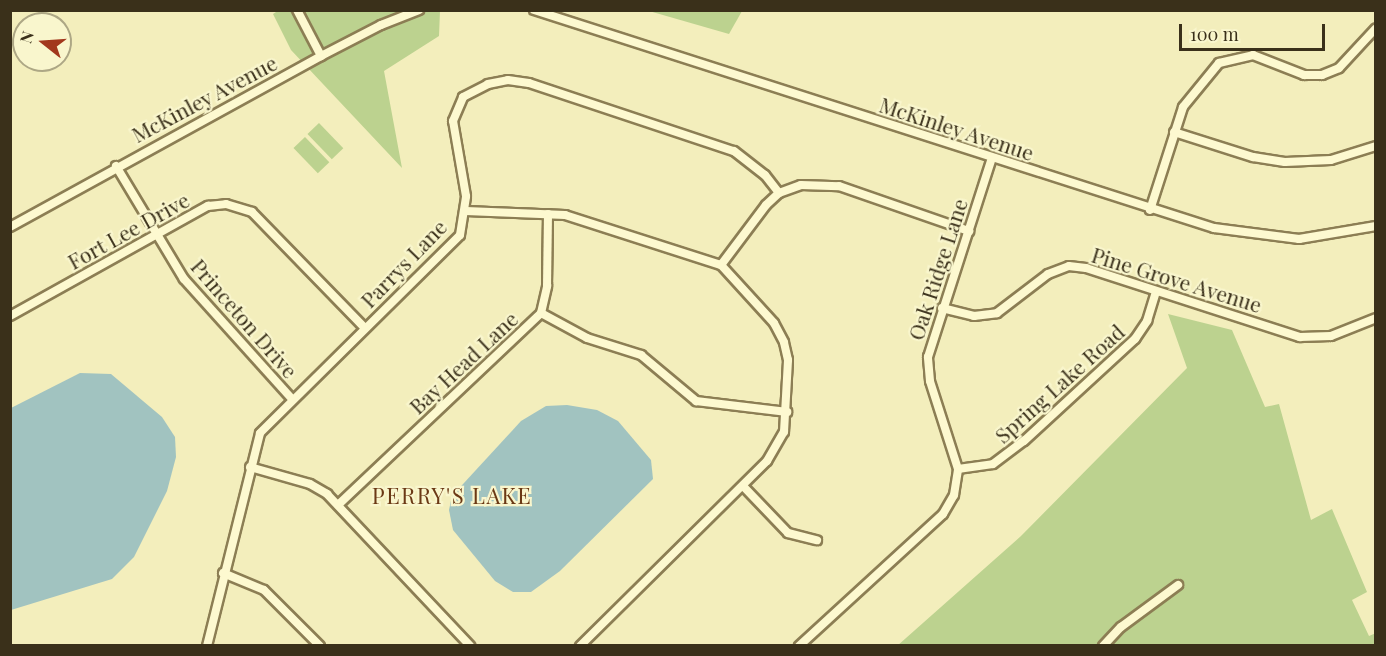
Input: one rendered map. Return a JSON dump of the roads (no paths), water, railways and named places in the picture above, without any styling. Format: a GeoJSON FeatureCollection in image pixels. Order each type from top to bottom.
{"type":"FeatureCollection","features":[{"type":"Feature","properties":{"kind":"street"},"geometry":{"type":"LineString","coordinates":[[297,10],[321,56]]}},
{"type":"Feature","properties":{"kind":"street","name":"McKinley Avenue"},"geometry":{"type":"LineString","coordinates":[[10,227],[116,166],[381,24],[419,10]]}},
{"type":"Feature","properties":{"kind":"street","name":"McKinley Avenue"},"geometry":{"type":"LineString","coordinates":[[534,10],[1150,210],[1264,237],[1342,235],[1376,226]]}},
{"type":"Feature","properties":{"kind":"street"},"geometry":{"type":"LineString","coordinates":[[1150,210],[1174,132],[1187,100],[1220,63],[1253,55],[1304,75],[1322,75],[1339,68],[1376,28]]}},
{"type":"Feature","properties":{"kind":"street","name":"Parrys Lane"},"geometry":{"type":"LineString","coordinates":[[207,645],[260,433],[460,235],[466,210],[453,133],[456,108],[475,88],[508,80],[529,83],[734,151],[765,175],[779,193]]}},
{"type":"Feature","properties":{"kind":"street"},"geometry":{"type":"LineString","coordinates":[[1174,132],[1253,157],[1285,162],[1331,160],[1376,146]]}},
{"type":"Feature","properties":{"kind":"street","name":"Oak Ridge Lane"},"geometry":{"type":"LineString","coordinates":[[799,645],[943,514],[954,495],[958,469],[928,373],[929,350],[992,158]]}},
{"type":"Feature","properties":{"kind":"street","name":"Princeton Drive"},"geometry":{"type":"LineString","coordinates":[[116,166],[197,297],[292,399]]}},
{"type":"Feature","properties":{"kind":"street"},"geometry":{"type":"LineString","coordinates":[[721,265],[779,193],[801,185],[839,186],[969,231]]}},
{"type":"Feature","properties":{"kind":"street","name":"Fort Lee Drive"},"geometry":{"type":"LineString","coordinates":[[10,316],[208,206],[226,204],[252,212],[365,328]]}},
{"type":"Feature","properties":{"kind":"street"},"geometry":{"type":"LineString","coordinates":[[466,210],[565,215],[721,265],[774,324],[784,342],[787,412],[776,450],[743,486],[580,645]]}},
{"type":"Feature","properties":{"kind":"street","name":"Bay Head Lane"},"geometry":{"type":"LineString","coordinates":[[338,505],[541,313],[547,286],[548,214]]}},
{"type":"Feature","properties":{"kind":"street","name":"Pine Grove Avenue"},"geometry":{"type":"LineString","coordinates":[[942,308],[974,316],[997,313],[1048,274],[1070,267],[1308,338],[1331,336],[1376,318]]}},
{"type":"Feature","properties":{"kind":"street","name":"Spring Lake Road"},"geometry":{"type":"LineString","coordinates":[[958,469],[998,462],[1033,433],[1135,339],[1147,321],[1156,291]]}},
{"type":"Feature","properties":{"kind":"street"},"geometry":{"type":"LineString","coordinates":[[541,313],[587,338],[641,355],[696,401],[787,412]]}},
{"type":"Feature","properties":{"kind":"street"},"geometry":{"type":"LineString","coordinates":[[250,467],[310,484],[338,505],[470,645]]}},
{"type":"Feature","properties":{"kind":"street"},"geometry":{"type":"LineString","coordinates":[[743,486],[788,533],[817,540]]}},
{"type":"Feature","properties":{"kind":"street"},"geometry":{"type":"LineString","coordinates":[[224,573],[264,590],[320,645]]}},
{"type":"Feature","properties":{"kind":"street"},"geometry":{"type":"LineString","coordinates":[[1103,645],[1121,627],[1178,585]]}},
{"type":"Feature","properties":{"kind":"water"},"geometry":{"type":"Polygon","coordinates":[[[80,373],[111,374],[162,417],[175,437],[176,457],[167,491],[134,557],[112,579],[11,610],[11,408],[80,373]]]}},
{"type":"Feature","properties":{"kind":"water"},"geometry":{"type":"Polygon","coordinates":[[[567,405],[597,410],[618,421],[651,460],[653,479],[560,571],[531,592],[513,592],[495,581],[453,530],[449,510],[452,496],[521,421],[546,406],[567,405]]]}},
{"type":"Feature","properties":{"kind":"district","name":"PERRY'S LAKE"},"geometry":{"type":"Point","coordinates":[452,496]}}]}
